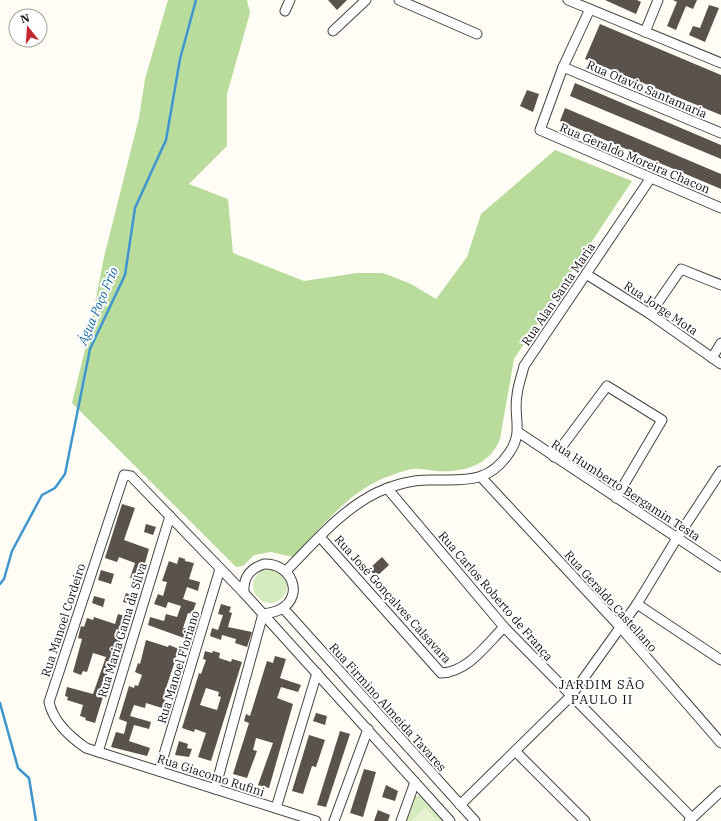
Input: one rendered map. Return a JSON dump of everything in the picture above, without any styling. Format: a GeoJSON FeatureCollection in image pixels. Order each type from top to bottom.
{"type":"FeatureCollection","features":[{"type":"Feature","properties":{"kind":"street"},"geometry":{"type":"LineString","coordinates":[[285,11],[290,0]]}},
{"type":"Feature","properties":{"kind":"street"},"geometry":{"type":"LineString","coordinates":[[333,31],[366,0]]}},
{"type":"Feature","properties":{"kind":"street"},"geometry":{"type":"LineString","coordinates":[[400,0],[477,34]]}},
{"type":"Feature","properties":{"kind":"street"},"geometry":{"type":"LineString","coordinates":[[568,0],[721,63]]}},
{"type":"Feature","properties":{"kind":"street"},"geometry":{"type":"LineString","coordinates":[[645,32],[658,0]]}},
{"type":"Feature","properties":{"kind":"street"},"geometry":{"type":"LineString","coordinates":[[563,68],[590,9]]}},
{"type":"Feature","properties":{"kind":"street","name":"Rua Geraldo Moreira Chacon"},"geometry":{"type":"LineString","coordinates":[[563,68],[540,130],[650,179],[721,208]]}},
{"type":"Feature","properties":{"kind":"street","name":"Rua Otavio Santamaria"},"geometry":{"type":"LineString","coordinates":[[563,68],[721,133]]}},
{"type":"Feature","properties":{"kind":"street","name":"Rua Alan Santa Maria"},"geometry":{"type":"LineString","coordinates":[[518,432],[516,396],[524,366],[650,179]]}},
{"type":"Feature","properties":{"kind":"street"},"geometry":{"type":"LineString","coordinates":[[650,314],[681,269],[721,284]]}},
{"type":"Feature","properties":{"kind":"street","name":"Rua Jorge Mota"},"geometry":{"type":"LineString","coordinates":[[586,274],[650,314],[721,364]]}},
{"type":"Feature","properties":{"kind":"street"},"geometry":{"type":"LineString","coordinates":[[712,358],[721,342]]}},
{"type":"Feature","properties":{"kind":"street"},"geometry":{"type":"LineString","coordinates":[[554,457],[607,386],[662,420],[616,498]]}},
{"type":"Feature","properties":{"kind":"street"},"geometry":{"type":"LineString","coordinates":[[286,571],[358,503],[386,488],[406,482],[417,480],[456,481],[481,478],[509,454],[518,432]]}},
{"type":"Feature","properties":{"kind":"street","name":"Rua Humberto Bergamin Testa"},"geometry":{"type":"LineString","coordinates":[[518,432],[721,567]]}},
{"type":"Feature","properties":{"kind":"street"},"geometry":{"type":"LineString","coordinates":[[460,805],[571,696],[637,604],[676,538],[721,471]]}},
{"type":"Feature","properties":{"kind":"street","name":"Rua Manoel Cordeiro"},"geometry":{"type":"LineString","coordinates":[[98,752],[86,748],[73,738],[54,715],[49,702],[122,476],[127,474],[131,476],[170,516]]}},
{"type":"Feature","properties":{"kind":"street","name":"Rua Geraldo Castellano"},"geometry":{"type":"LineString","coordinates":[[481,478],[621,628],[721,743]]}},
{"type":"Feature","properties":{"kind":"street","name":"Rua Carlos Roberto de França"},"geometry":{"type":"LineString","coordinates":[[386,488],[504,627],[690,820]]}},
{"type":"Feature","properties":{"kind":"street"},"geometry":{"type":"LineString","coordinates":[[170,516],[264,614],[450,821]]}},
{"type":"Feature","properties":{"kind":"street","name":"Rua Maria Gama da Silva"},"geometry":{"type":"LineString","coordinates":[[98,752],[170,516]]}},
{"type":"Feature","properties":{"kind":"street","name":"Rua José Gonçalves Calsavara"},"geometry":{"type":"LineString","coordinates":[[320,538],[441,673],[452,673],[467,664],[504,627]]}},
{"type":"Feature","properties":{"kind":"street"},"geometry":{"type":"LineString","coordinates":[[244,593],[245,578],[256,566],[272,564],[286,571],[293,585],[289,602],[277,612],[264,614]]}},
{"type":"Feature","properties":{"kind":"street","name":"Rua Manoel Floriano"},"geometry":{"type":"LineString","coordinates":[[159,771],[220,569]]}},
{"type":"Feature","properties":{"kind":"street"},"geometry":{"type":"LineString","coordinates":[[637,604],[721,660]]}},
{"type":"Feature","properties":{"kind":"street","name":"Rua Firmino Almeida Tavares"},"geometry":{"type":"LineString","coordinates":[[283,608],[476,821]]}},
{"type":"Feature","properties":{"kind":"street"},"geometry":{"type":"LineString","coordinates":[[215,789],[264,614]]}},
{"type":"Feature","properties":{"kind":"street"},"geometry":{"type":"LineString","coordinates":[[276,808],[317,673]]}},
{"type":"Feature","properties":{"kind":"street"},"geometry":{"type":"LineString","coordinates":[[334,821],[368,729]]}},
{"type":"Feature","properties":{"kind":"street"},"geometry":{"type":"LineString","coordinates":[[515,751],[585,821]]}},
{"type":"Feature","properties":{"kind":"street","name":"Rua Giacomo Rufini"},"geometry":{"type":"LineString","coordinates":[[98,752],[316,821]]}},
{"type":"Feature","properties":{"kind":"street"},"geometry":{"type":"LineString","coordinates":[[401,821],[415,782]]}},
{"type":"Feature","properties":{"kind":"street"},"geometry":{"type":"LineString","coordinates":[[690,820],[721,791]]}},
{"type":"Feature","properties":{"kind":"green space"},"geometry":{"type":"Polygon","coordinates":[[[168,0],[247,0],[250,13],[227,94],[227,146],[189,184],[228,199],[233,253],[304,281],[357,273],[383,273],[411,284],[436,299],[467,257],[481,214],[555,150],[632,181],[514,359],[500,439],[490,455],[483,461],[466,469],[434,471],[413,469],[402,471],[384,478],[358,493],[334,513],[293,557],[271,552],[254,555],[243,566],[236,567],[72,403],[90,329],[104,257],[139,118],[145,79],[168,0]]]}},
{"type":"Feature","properties":{"kind":"green space"},"geometry":{"type":"Polygon","coordinates":[[[267,569],[273,569],[277,570],[284,576],[287,586],[286,593],[280,600],[273,603],[267,603],[263,602],[256,596],[253,589],[253,583],[254,579],[260,572],[267,569]]]}},
{"type":"Feature","properties":{"kind":"green space"},"geometry":{"type":"Polygon","coordinates":[[[421,795],[450,821],[405,821],[414,797],[421,795]]]}},
{"type":"Feature","properties":{"kind":"green space"},"geometry":{"type":"Polygon","coordinates":[[[425,807],[439,821],[412,820],[425,807]]]}},
{"type":"Feature","properties":{"kind":"building"},"geometry":{"type":"Polygon","coordinates":[[[328,0],[347,0],[337,10],[328,0]]]}},
{"type":"Feature","properties":{"kind":"building"},"geometry":{"type":"Polygon","coordinates":[[[605,0],[637,0],[641,2],[636,14],[605,0]]]}},
{"type":"Feature","properties":{"kind":"building"},"geometry":{"type":"Polygon","coordinates":[[[673,0],[697,0],[693,9],[686,6],[676,30],[667,26],[677,2],[673,0]]]}},
{"type":"Feature","properties":{"kind":"building"},"geometry":{"type":"Polygon","coordinates":[[[709,5],[719,8],[705,42],[689,35],[693,26],[700,28],[709,5]]]}},
{"type":"Feature","properties":{"kind":"building"},"geometry":{"type":"Polygon","coordinates":[[[600,24],[721,75],[721,115],[585,59],[600,24]]]}},
{"type":"Feature","properties":{"kind":"building"},"geometry":{"type":"Polygon","coordinates":[[[575,83],[721,145],[721,159],[570,96],[575,83]]]}},
{"type":"Feature","properties":{"kind":"building"},"geometry":{"type":"Polygon","coordinates":[[[527,90],[539,94],[533,112],[520,106],[527,90]]]}},
{"type":"Feature","properties":{"kind":"building"},"geometry":{"type":"Polygon","coordinates":[[[565,108],[721,174],[721,189],[560,121],[565,108]]]}},
{"type":"Feature","properties":{"kind":"building"},"geometry":{"type":"Polygon","coordinates":[[[122,504],[135,508],[124,540],[149,549],[140,581],[130,578],[135,563],[119,557],[117,562],[105,558],[122,504]]]}},
{"type":"Feature","properties":{"kind":"building"},"geometry":{"type":"Polygon","coordinates":[[[146,524],[156,527],[153,535],[144,532],[146,524]]]}},
{"type":"Feature","properties":{"kind":"building"},"geometry":{"type":"Polygon","coordinates":[[[179,557],[185,559],[185,561],[194,563],[189,579],[200,582],[198,591],[187,587],[183,599],[196,603],[192,614],[188,613],[183,628],[187,629],[184,638],[148,625],[150,617],[164,621],[166,614],[177,617],[181,606],[168,602],[166,608],[154,604],[158,594],[163,596],[167,582],[162,581],[169,561],[177,564],[179,557]]]}},
{"type":"Feature","properties":{"kind":"building"},"geometry":{"type":"Polygon","coordinates":[[[382,557],[389,565],[376,577],[369,569],[382,557]]]}},
{"type":"Feature","properties":{"kind":"building"},"geometry":{"type":"Polygon","coordinates":[[[101,570],[114,574],[111,584],[98,580],[101,570]]]}},
{"type":"Feature","properties":{"kind":"building"},"geometry":{"type":"Polygon","coordinates":[[[126,593],[135,596],[132,604],[123,602],[126,593]]]}},
{"type":"Feature","properties":{"kind":"building"},"geometry":{"type":"Polygon","coordinates":[[[94,596],[105,599],[103,607],[92,603],[94,596]]]}},
{"type":"Feature","properties":{"kind":"building"},"geometry":{"type":"Polygon","coordinates":[[[221,604],[231,607],[229,612],[232,613],[228,627],[252,632],[247,647],[235,643],[236,639],[222,635],[221,640],[210,636],[212,628],[218,630],[223,615],[218,614],[221,604]]]}},
{"type":"Feature","properties":{"kind":"building"},"geometry":{"type":"Polygon","coordinates":[[[118,614],[128,617],[110,673],[108,672],[103,686],[106,687],[95,723],[85,720],[86,718],[80,716],[83,705],[67,700],[68,697],[65,696],[67,687],[93,694],[106,657],[93,653],[87,672],[83,671],[81,675],[73,672],[82,639],[78,638],[81,626],[84,627],[87,618],[93,620],[94,617],[115,624],[118,614]]]}},
{"type":"Feature","properties":{"kind":"building"},"geometry":{"type":"Polygon","coordinates":[[[146,640],[168,647],[169,645],[179,649],[164,694],[167,695],[162,708],[146,703],[145,708],[134,705],[130,716],[151,722],[149,729],[134,725],[129,741],[150,748],[147,756],[111,747],[116,732],[124,734],[127,722],[119,719],[129,686],[134,688],[135,685],[138,686],[142,675],[135,672],[138,663],[140,664],[146,640]]]}},
{"type":"Feature","properties":{"kind":"building"},"geometry":{"type":"Polygon","coordinates":[[[205,651],[212,653],[213,651],[220,653],[219,658],[231,662],[232,659],[242,662],[211,761],[198,757],[206,733],[195,729],[194,732],[182,728],[199,673],[201,674],[206,660],[203,659],[205,651]],[[206,688],[200,705],[217,710],[221,697],[218,696],[219,692],[206,688]]]}},
{"type":"Feature","properties":{"kind":"building"},"geometry":{"type":"Polygon","coordinates":[[[275,656],[286,659],[280,678],[301,685],[298,692],[281,687],[277,698],[293,704],[269,788],[258,785],[273,743],[256,738],[253,750],[257,751],[247,778],[233,774],[249,723],[244,721],[246,714],[250,716],[267,661],[273,663],[275,656]]]}},
{"type":"Feature","properties":{"kind":"building"},"geometry":{"type":"Polygon","coordinates":[[[316,713],[327,716],[325,725],[313,721],[316,713]]]}},
{"type":"Feature","properties":{"kind":"building"},"geometry":{"type":"Polygon","coordinates":[[[340,731],[350,734],[326,807],[317,805],[340,731]]]}},
{"type":"Feature","properties":{"kind":"building"},"geometry":{"type":"Polygon","coordinates":[[[309,735],[325,740],[316,767],[312,766],[303,794],[292,791],[309,735]]]}},
{"type":"Feature","properties":{"kind":"building"},"geometry":{"type":"Polygon","coordinates":[[[179,741],[188,744],[187,748],[192,749],[189,757],[175,755],[179,741]]]}},
{"type":"Feature","properties":{"kind":"building"},"geometry":{"type":"Polygon","coordinates":[[[364,769],[376,772],[363,817],[350,813],[364,769]]]}},
{"type":"Feature","properties":{"kind":"building"},"geometry":{"type":"Polygon","coordinates":[[[386,785],[398,791],[395,801],[382,797],[386,785]]]}},
{"type":"Feature","properties":{"kind":"building"},"geometry":{"type":"Polygon","coordinates":[[[378,810],[390,815],[388,821],[374,821],[378,810]]]}},
{"type":"Feature","properties":{"kind":"waterway","name":"Água Poço Frio"},"geometry":{"type":"LineString","coordinates":[[0,584],[4,579],[12,551],[42,495],[55,488],[65,474],[90,349],[125,275],[135,208],[166,140],[180,59],[196,0]]}},
{"type":"Feature","properties":{"kind":"waterway"},"geometry":{"type":"LineString","coordinates":[[0,703],[18,768],[29,778],[36,821]]}},
{"type":"Feature","properties":{"kind":"district","name":"JARDIM SÃO PAULO II"},"geometry":{"type":"Point","coordinates":[602,692]}}]}
